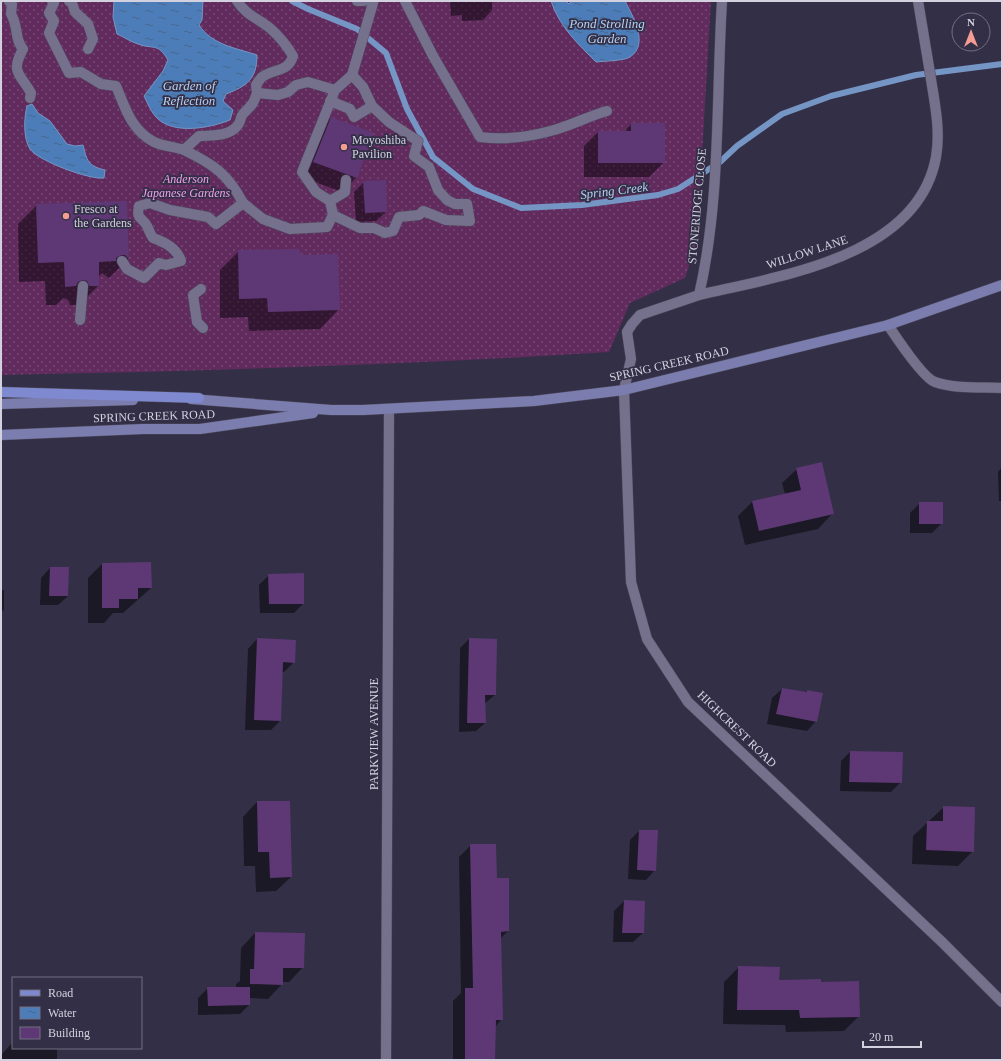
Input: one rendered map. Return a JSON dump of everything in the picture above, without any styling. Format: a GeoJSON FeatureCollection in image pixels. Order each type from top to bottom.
{"type":"FeatureCollection","features":[{"type":"Feature","properties":{"kind":"main road","name":"SPRING CREEK ROAD"},"geometry":{"type":"LineString","coordinates":[[1,404],[199,398],[331,410],[389,409],[534,401],[624,390],[888,325],[1002,285]]}},
{"type":"Feature","properties":{"kind":"main road"},"geometry":{"type":"LineString","coordinates":[[1,392],[199,398]]}},
{"type":"Feature","properties":{"kind":"main road","name":"SPRING CREEK ROAD"},"geometry":{"type":"LineString","coordinates":[[1,435],[143,428],[200,429],[331,410]]}},
{"type":"Feature","properties":{"kind":"street"},"geometry":{"type":"LineString","coordinates":[[9,1],[12,4],[11,14],[16,22],[19,44],[23,49],[18,59],[16,72],[31,93],[30,98]]}},
{"type":"Feature","properties":{"kind":"street"},"geometry":{"type":"LineString","coordinates":[[69,1],[72,2],[75,12],[88,24],[93,38],[88,49]]}},
{"type":"Feature","properties":{"kind":"street"},"geometry":{"type":"LineString","coordinates":[[184,150],[199,136],[218,136],[230,132],[239,125],[242,115],[252,106],[256,93],[256,85],[262,77],[284,69],[291,63],[293,56],[287,45],[272,29],[244,11],[237,1]]}},
{"type":"Feature","properties":{"kind":"street"},"geometry":{"type":"LineString","coordinates":[[357,1],[364,1]]}},
{"type":"Feature","properties":{"kind":"street"},"geometry":{"type":"LineString","coordinates":[[56,2],[49,13],[54,21],[48,33],[70,73],[81,72],[101,84],[116,86],[126,114],[140,132],[155,143],[184,150],[212,165],[225,176],[235,189],[242,203],[263,219],[290,229],[327,227],[333,215],[330,201],[316,192],[302,172],[335,90],[352,75],[369,20],[373,3],[370,1]]}},
{"type":"Feature","properties":{"kind":"street"},"geometry":{"type":"LineString","coordinates":[[405,1],[433,56],[480,137],[513,138],[533,135],[554,130],[607,112]]}},
{"type":"Feature","properties":{"kind":"street","name":"STONERIDGE CLOSE"},"geometry":{"type":"LineString","coordinates":[[699,295],[708,256],[714,182],[722,1]]}},
{"type":"Feature","properties":{"kind":"street","name":"WILLOW LANE"},"geometry":{"type":"LineString","coordinates":[[699,295],[815,266],[852,252],[880,236],[910,211],[928,182],[936,157],[937,132],[935,103],[918,1]]}},
{"type":"Feature","properties":{"kind":"street"},"geometry":{"type":"LineString","coordinates":[[333,215],[360,228],[374,228],[385,233],[393,231],[399,218],[419,215],[423,211],[446,220],[470,221],[467,204],[455,204],[447,200],[438,190],[429,167],[414,156],[418,141],[389,122],[372,106],[363,87],[352,75]]}},
{"type":"Feature","properties":{"kind":"street"},"geometry":{"type":"LineString","coordinates":[[256,93],[278,95],[288,92],[296,85],[308,82],[335,90]]}},
{"type":"Feature","properties":{"kind":"street"},"geometry":{"type":"LineString","coordinates":[[330,101],[350,109],[354,117],[372,106]]}},
{"type":"Feature","properties":{"kind":"street"},"geometry":{"type":"LineString","coordinates":[[330,201],[345,192],[346,180]]}},
{"type":"Feature","properties":{"kind":"street"},"geometry":{"type":"LineString","coordinates":[[122,261],[127,269],[144,278],[159,263],[166,265],[181,261],[179,254],[164,241],[153,238],[146,224],[140,220],[138,214],[139,206],[150,203],[170,210],[208,218],[216,224],[242,203]]}},
{"type":"Feature","properties":{"kind":"street"},"geometry":{"type":"LineString","coordinates":[[80,320],[83,286]]}},
{"type":"Feature","properties":{"kind":"street"},"geometry":{"type":"LineString","coordinates":[[201,289],[193,295],[197,322],[203,328]]}},
{"type":"Feature","properties":{"kind":"street"},"geometry":{"type":"LineString","coordinates":[[624,390],[631,360],[628,332],[632,324],[640,315],[699,295]]}},
{"type":"Feature","properties":{"kind":"street"},"geometry":{"type":"LineString","coordinates":[[888,325],[908,355],[933,382],[966,387],[1002,388]]}},
{"type":"Feature","properties":{"kind":"street","name":"HIGHCREST ROAD"},"geometry":{"type":"LineString","coordinates":[[624,390],[631,582],[647,639],[688,702],[942,942],[1002,1002]]}},
{"type":"Feature","properties":{"kind":"street","name":"PARKVIEW AVENUE"},"geometry":{"type":"LineString","coordinates":[[386,1060],[389,409]]}},
{"type":"Feature","properties":{"kind":"green space","name":"Anderson Japanese Gardens"},"geometry":{"type":"Polygon","coordinates":[[[1,1],[711,1],[697,241],[685,278],[630,303],[609,352],[457,361],[305,367],[1,375],[1,1]]]}},
{"type":"Feature","properties":{"kind":"water","name":"Garden of Reflection"},"geometry":{"type":"Polygon","coordinates":[[[114,1],[203,1],[202,20],[199,25],[204,32],[225,45],[257,55],[257,63],[253,76],[240,88],[226,94],[223,101],[233,110],[230,120],[203,127],[182,128],[173,127],[157,118],[151,111],[144,96],[163,71],[168,60],[158,49],[143,46],[117,34],[113,17],[114,1]]]}},
{"type":"Feature","properties":{"kind":"water","name":"Pond Strolling Garden"},"geometry":{"type":"Polygon","coordinates":[[[551,1],[566,1],[569,4],[572,1],[625,1],[638,29],[639,45],[636,51],[627,58],[596,62],[564,27],[554,10],[551,1]]]}},
{"type":"Feature","properties":{"kind":"water"},"geometry":{"type":"Polygon","coordinates":[[[32,104],[38,113],[50,121],[67,144],[75,146],[83,145],[89,162],[95,167],[105,170],[104,178],[88,176],[65,169],[43,159],[30,149],[25,134],[25,116],[27,106],[32,104]]]}},
{"type":"Feature","properties":{"kind":"building","name":"Moyoshiba Pavilion"},"geometry":{"type":"Polygon","coordinates":[[[331,117],[374,133],[357,178],[313,162],[331,117]]]}},
{"type":"Feature","properties":{"kind":"building"},"geometry":{"type":"Polygon","coordinates":[[[631,123],[665,123],[665,163],[598,163],[598,131],[631,131],[631,123]]]}},
{"type":"Feature","properties":{"kind":"building"},"geometry":{"type":"Polygon","coordinates":[[[386,180],[387,212],[365,213],[363,181],[386,180]]]}},
{"type":"Feature","properties":{"kind":"building"},"geometry":{"type":"Polygon","coordinates":[[[127,201],[129,259],[125,255],[121,255],[116,258],[116,261],[99,262],[99,286],[89,286],[87,281],[83,280],[78,282],[76,286],[65,287],[64,262],[38,263],[36,204],[127,201]]]}},
{"type":"Feature","properties":{"kind":"building"},"geometry":{"type":"Polygon","coordinates":[[[299,249],[302,255],[338,254],[340,310],[268,312],[267,298],[239,299],[238,250],[299,249]]]}},
{"type":"Feature","properties":{"kind":"building"},"geometry":{"type":"Polygon","coordinates":[[[822,462],[834,514],[759,531],[752,501],[801,490],[796,468],[822,462]]]}},
{"type":"Feature","properties":{"kind":"building"},"geometry":{"type":"Polygon","coordinates":[[[919,502],[943,502],[943,524],[919,524],[919,502]]]}},
{"type":"Feature","properties":{"kind":"building"},"geometry":{"type":"Polygon","coordinates":[[[151,562],[152,588],[138,588],[138,599],[119,599],[119,608],[102,608],[102,563],[151,562]]]}},
{"type":"Feature","properties":{"kind":"building"},"geometry":{"type":"Polygon","coordinates":[[[50,567],[69,567],[68,596],[49,596],[50,567]]]}},
{"type":"Feature","properties":{"kind":"building"},"geometry":{"type":"Polygon","coordinates":[[[304,573],[304,604],[269,604],[268,574],[304,573]]]}},
{"type":"Feature","properties":{"kind":"building"},"geometry":{"type":"Polygon","coordinates":[[[257,638],[296,640],[295,663],[283,662],[281,721],[254,720],[257,638]]]}},
{"type":"Feature","properties":{"kind":"building"},"geometry":{"type":"Polygon","coordinates":[[[469,638],[497,639],[496,695],[485,695],[486,723],[467,723],[469,638]]]}},
{"type":"Feature","properties":{"kind":"building"},"geometry":{"type":"Polygon","coordinates":[[[782,688],[823,693],[817,722],[776,714],[782,688]]]}},
{"type":"Feature","properties":{"kind":"building"},"geometry":{"type":"Polygon","coordinates":[[[850,751],[903,752],[902,783],[849,782],[850,751]]]}},
{"type":"Feature","properties":{"kind":"building"},"geometry":{"type":"Polygon","coordinates":[[[257,801],[290,801],[292,877],[270,878],[269,852],[258,852],[257,801]]]}},
{"type":"Feature","properties":{"kind":"building"},"geometry":{"type":"Polygon","coordinates":[[[943,806],[975,807],[974,852],[926,850],[927,821],[943,821],[943,806]]]}},
{"type":"Feature","properties":{"kind":"building"},"geometry":{"type":"Polygon","coordinates":[[[639,830],[658,830],[656,871],[637,870],[639,830]]]}},
{"type":"Feature","properties":{"kind":"building"},"geometry":{"type":"Polygon","coordinates":[[[470,844],[496,844],[497,878],[509,878],[509,931],[501,932],[503,1020],[496,1020],[495,1060],[465,1060],[465,988],[473,988],[470,844]]]}},
{"type":"Feature","properties":{"kind":"building"},"geometry":{"type":"Polygon","coordinates":[[[624,900],[645,901],[644,933],[622,933],[624,900]]]}},
{"type":"Feature","properties":{"kind":"building"},"geometry":{"type":"Polygon","coordinates":[[[255,932],[305,933],[304,968],[283,968],[283,985],[250,984],[250,969],[254,969],[255,932]]]}},
{"type":"Feature","properties":{"kind":"building"},"geometry":{"type":"Polygon","coordinates":[[[738,966],[780,967],[779,980],[821,979],[821,982],[859,981],[860,1017],[800,1018],[799,1010],[737,1010],[738,966]]]}},
{"type":"Feature","properties":{"kind":"building"},"geometry":{"type":"Polygon","coordinates":[[[207,987],[250,987],[250,1005],[208,1006],[207,987]]]}},
{"type":"Feature","properties":{"kind":"waterway","name":"Spring Creek"},"geometry":{"type":"LineString","coordinates":[[292,1],[357,29],[386,53],[407,109],[433,157],[473,189],[521,208],[582,205],[658,195],[678,189],[720,162],[737,146],[782,114],[831,96],[916,75],[1002,64]]}},
{"type":"Feature","properties":{"kind":"place","name":"Moyoshiba Pavilion"},"geometry":{"type":"Point","coordinates":[344,147]}},
{"type":"Feature","properties":{"kind":"place","name":"Fresco at the Gardens"},"geometry":{"type":"Point","coordinates":[66,216]}}]}
